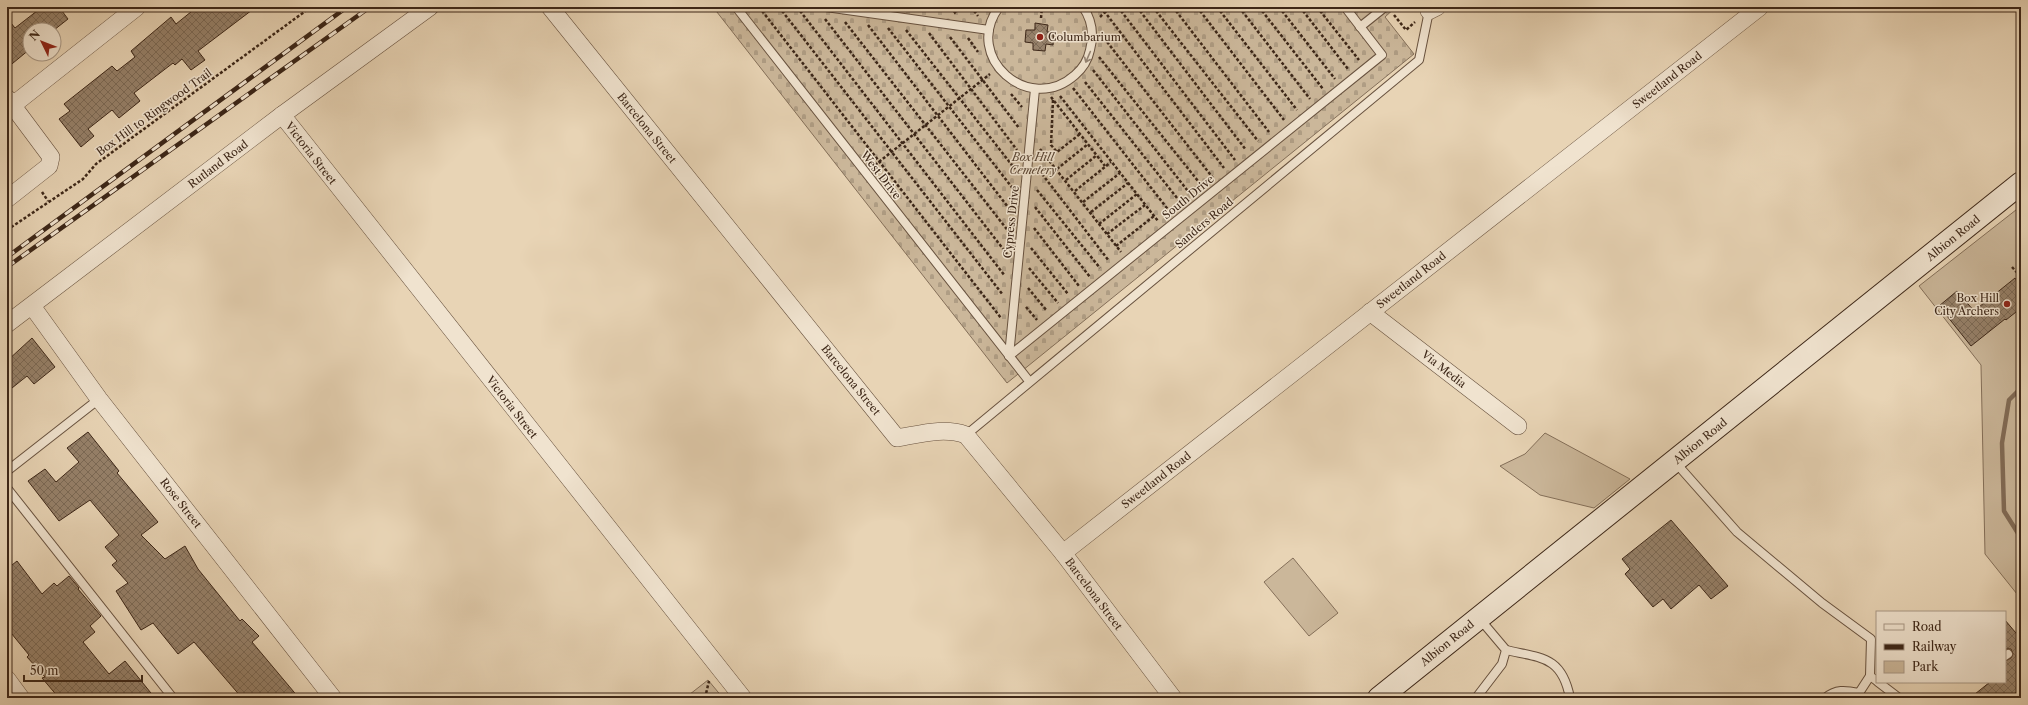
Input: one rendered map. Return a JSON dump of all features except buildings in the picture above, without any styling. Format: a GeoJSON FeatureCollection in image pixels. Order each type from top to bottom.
{"type":"FeatureCollection","features":[{"type":"Feature","properties":{"kind":"street"},"geometry":{"type":"LineString","coordinates":[[7,199],[49,166],[51,157],[10,102],[137,7]]}},
{"type":"Feature","properties":{"kind":"street","name":"Rutland Road"},"geometry":{"type":"LineString","coordinates":[[7,324],[282,115],[430,7]]}},
{"type":"Feature","properties":{"kind":"street","name":"Barcelona Street"},"geometry":{"type":"LineString","coordinates":[[550,7],[898,438],[944,431],[954,431],[966,435],[1063,553],[1174,698]]}},
{"type":"Feature","properties":{"kind":"street","name":"Sweetland Road"},"geometry":{"type":"LineString","coordinates":[[1063,553],[1760,7]]}},
{"type":"Feature","properties":{"kind":"street","name":"Victoria Street"},"geometry":{"type":"LineString","coordinates":[[282,115],[743,698]]}},
{"type":"Feature","properties":{"kind":"street","name":"Albion Road"},"geometry":{"type":"LineString","coordinates":[[1379,698],[2017,188]]}},
{"type":"Feature","properties":{"kind":"street","name":"Rose Street"},"geometry":{"type":"LineString","coordinates":[[32,306],[99,399],[333,698]]}},
{"type":"Feature","properties":{"kind":"street","name":"Via Media"},"geometry":{"type":"LineString","coordinates":[[1370,312],[1518,426]]}},
{"type":"Feature","properties":{"kind":"street"},"geometry":{"type":"LineString","coordinates":[[7,679],[21,698]]}},
{"type":"Feature","properties":{"kind":"lane","name":"West Drive"},"geometry":{"type":"LineString","coordinates":[[736,7],[1029,381]]}},
{"type":"Feature","properties":{"kind":"lane"},"geometry":{"type":"LineString","coordinates":[[999,7],[994,13],[989,30],[989,46],[994,59],[998,67],[1008,77],[1019,85],[1035,89],[1053,88],[1068,82],[1078,73],[1086,62],[1093,40],[1091,23],[1083,7]]}},
{"type":"Feature","properties":{"kind":"lane"},"geometry":{"type":"LineString","coordinates":[[1345,7],[1360,27],[1388,9]]}},
{"type":"Feature","properties":{"kind":"lane"},"geometry":{"type":"LineString","coordinates":[[827,9],[857,11],[989,30]]}},
{"type":"Feature","properties":{"kind":"lane","name":"Sanders Road"},"geometry":{"type":"LineString","coordinates":[[966,435],[1029,381],[1419,60],[1433,9]]}},
{"type":"Feature","properties":{"kind":"lane","name":"South Drive"},"geometry":{"type":"LineString","coordinates":[[1009,356],[1382,55],[1360,27]]}},
{"type":"Feature","properties":{"kind":"lane","name":"Cypress Drive"},"geometry":{"type":"LineString","coordinates":[[1009,356],[1035,89]]}},
{"type":"Feature","properties":{"kind":"lane"},"geometry":{"type":"LineString","coordinates":[[7,471],[99,399]]}},
{"type":"Feature","properties":{"kind":"lane"},"geometry":{"type":"LineString","coordinates":[[1675,462],[1737,532],[1822,603],[1874,640],[1870,676],[1859,696],[1844,690],[1832,693],[1825,698]]}},
{"type":"Feature","properties":{"kind":"lane"},"geometry":{"type":"LineString","coordinates":[[7,488],[173,698]]}},
{"type":"Feature","properties":{"kind":"lane"},"geometry":{"type":"LineString","coordinates":[[1479,618],[1506,650],[1550,661],[1559,670],[1567,683],[1570,698]]}},
{"type":"Feature","properties":{"kind":"lane"},"geometry":{"type":"LineString","coordinates":[[1476,698],[1502,664],[1506,650]]}},
{"type":"Feature","properties":{"kind":"lane"},"geometry":{"type":"LineString","coordinates":[[1870,676],[1876,680]]}},
{"type":"Feature","properties":{"kind":"lane"},"geometry":{"type":"LineString","coordinates":[[1879,683],[1900,698]]}},
{"type":"Feature","properties":{"kind":"path","name":"Box Hill to Ringwood Trail"},"geometry":{"type":"LineString","coordinates":[[7,230],[83,179],[96,164],[311,7]]}},
{"type":"Feature","properties":{"kind":"path"},"geometry":{"type":"LineString","coordinates":[[759,7],[1011,331]]}},
{"type":"Feature","properties":{"kind":"path"},"geometry":{"type":"LineString","coordinates":[[779,7],[891,153],[1014,308]]}},
{"type":"Feature","properties":{"kind":"path"},"geometry":{"type":"LineString","coordinates":[[797,7],[1043,328]]}},
{"type":"Feature","properties":{"kind":"path"},"geometry":{"type":"LineString","coordinates":[[1042,7],[1042,18]]}},
{"type":"Feature","properties":{"kind":"path"},"geometry":{"type":"LineString","coordinates":[[1102,7],[1231,177]]}},
{"type":"Feature","properties":{"kind":"path"},"geometry":{"type":"LineString","coordinates":[[1118,7],[1241,168]]}},
{"type":"Feature","properties":{"kind":"path"},"geometry":{"type":"LineString","coordinates":[[1137,7],[1253,159]]}},
{"type":"Feature","properties":{"kind":"path"},"geometry":{"type":"LineString","coordinates":[[1153,7],[1264,150]]}},
{"type":"Feature","properties":{"kind":"path"},"geometry":{"type":"LineString","coordinates":[[1173,7],[1276,140]]}},
{"type":"Feature","properties":{"kind":"path"},"geometry":{"type":"LineString","coordinates":[[1197,7],[1290,129]]}},
{"type":"Feature","properties":{"kind":"path"},"geometry":{"type":"LineString","coordinates":[[1217,7],[1304,118]]}},
{"type":"Feature","properties":{"kind":"path"},"geometry":{"type":"LineString","coordinates":[[1239,7],[1316,108]]}},
{"type":"Feature","properties":{"kind":"path"},"geometry":{"type":"LineString","coordinates":[[1259,7],[1329,98]]}},
{"type":"Feature","properties":{"kind":"path"},"geometry":{"type":"LineString","coordinates":[[1279,7],[1342,87]]}},
{"type":"Feature","properties":{"kind":"path"},"geometry":{"type":"LineString","coordinates":[[1300,7],[1355,77]]}},
{"type":"Feature","properties":{"kind":"path"},"geometry":{"type":"LineString","coordinates":[[1317,7],[1365,68]]}},
{"type":"Feature","properties":{"kind":"path"},"geometry":{"type":"LineString","coordinates":[[827,9],[925,125],[1020,245]]}},
{"type":"Feature","properties":{"kind":"path"},"geometry":{"type":"LineString","coordinates":[[827,9],[915,134],[1054,320]]}},
{"type":"Feature","properties":{"kind":"path"},"geometry":{"type":"LineString","coordinates":[[1388,9],[1406,30],[1433,9]]}},
{"type":"Feature","properties":{"kind":"path"},"geometry":{"type":"LineString","coordinates":[[857,11],[1022,224]]}},
{"type":"Feature","properties":{"kind":"path"},"geometry":{"type":"LineString","coordinates":[[877,14],[948,107],[1096,285]]}},
{"type":"Feature","properties":{"kind":"path"},"geometry":{"type":"LineString","coordinates":[[896,17],[959,98],[1107,276]]}},
{"type":"Feature","properties":{"kind":"path"},"geometry":{"type":"LineString","coordinates":[[918,20],[971,90],[1116,269]]}},
{"type":"Feature","properties":{"kind":"path"},"geometry":{"type":"LineString","coordinates":[[940,23],[982,81],[1075,191],[1127,260]]}},
{"type":"Feature","properties":{"kind":"path"},"geometry":{"type":"LineString","coordinates":[[958,26],[982,57],[994,59]]}},
{"type":"Feature","properties":{"kind":"path"},"geometry":{"type":"LineString","coordinates":[[1102,36],[1219,186]]}},
{"type":"Feature","properties":{"kind":"path"},"geometry":{"type":"LineString","coordinates":[[1091,47],[1209,194]]}},
{"type":"Feature","properties":{"kind":"path"},"geometry":{"type":"LineString","coordinates":[[1086,62],[1198,203]]}},
{"type":"Feature","properties":{"kind":"path"},"geometry":{"type":"LineString","coordinates":[[865,173],[998,67]]}},
{"type":"Feature","properties":{"kind":"path"},"geometry":{"type":"LineString","coordinates":[[1078,73],[1188,211]]}},
{"type":"Feature","properties":{"kind":"path"},"geometry":{"type":"LineString","coordinates":[[1008,77],[1005,86],[1032,120]]}},
{"type":"Feature","properties":{"kind":"path"},"geometry":{"type":"LineString","coordinates":[[1068,82],[1176,220]]}},
{"type":"Feature","properties":{"kind":"path"},"geometry":{"type":"LineString","coordinates":[[1044,88],[1106,166]]}},
{"type":"Feature","properties":{"kind":"path"},"geometry":{"type":"LineString","coordinates":[[1053,88],[1165,230]]}},
{"type":"Feature","properties":{"kind":"path"},"geometry":{"type":"LineString","coordinates":[[1053,100],[1051,145],[1057,152],[1080,134]]}},
{"type":"Feature","properties":{"kind":"path"},"geometry":{"type":"LineString","coordinates":[[1057,169],[1088,144]]}},
{"type":"Feature","properties":{"kind":"path"},"geometry":{"type":"LineString","coordinates":[[1066,180],[1097,155]]}},
{"type":"Feature","properties":{"kind":"path"},"geometry":{"type":"LineString","coordinates":[[1075,191],[1111,162]]}},
{"type":"Feature","properties":{"kind":"path"},"geometry":{"type":"LineString","coordinates":[[1083,202],[1120,173]]}},
{"type":"Feature","properties":{"kind":"path"},"geometry":{"type":"LineString","coordinates":[[1091,212],[1128,183]]}},
{"type":"Feature","properties":{"kind":"path"},"geometry":{"type":"LineString","coordinates":[[1099,224],[1137,194]]}},
{"type":"Feature","properties":{"kind":"path"},"geometry":{"type":"LineString","coordinates":[[1107,234],[1145,204]]}},
{"type":"Feature","properties":{"kind":"path"},"geometry":{"type":"LineString","coordinates":[[1022,214],[1085,294]]}},
{"type":"Feature","properties":{"kind":"path"},"geometry":{"type":"LineString","coordinates":[[1116,246],[1154,216]]}},
{"type":"Feature","properties":{"kind":"path"},"geometry":{"type":"LineString","coordinates":[[1021,235],[1075,303]]}},
{"type":"Feature","properties":{"kind":"path"},"geometry":{"type":"LineString","coordinates":[[1019,255],[1064,311]]}},
{"type":"Feature","properties":{"kind":"path"},"geometry":{"type":"LineString","coordinates":[[2012,267],[2021,276]]}},
{"type":"Feature","properties":{"kind":"path"},"geometry":{"type":"LineString","coordinates":[[705,698],[710,681]]}},
{"type":"Feature","properties":{"kind":"green space","name":"Box Hill Cemetery"},"geometry":{"type":"Polygon","coordinates":[[[713,7],[1396,7],[1385,17],[1414,54],[1007,383],[713,7]]]}},
{"type":"Feature","properties":{"kind":"green space"},"geometry":{"type":"Polygon","coordinates":[[[2021,206],[2021,599],[1985,554],[1981,365],[1919,286],[2021,206]]]}},
{"type":"Feature","properties":{"kind":"green space"},"geometry":{"type":"Polygon","coordinates":[[[1545,433],[1630,479],[1594,508],[1540,495],[1500,466],[1525,454],[1545,433]]]}},
{"type":"Feature","properties":{"kind":"green space"},"geometry":{"type":"Polygon","coordinates":[[[1293,558],[1338,613],[1309,636],[1264,582],[1293,558]]]}},
{"type":"Feature","properties":{"kind":"green space"},"geometry":{"type":"Polygon","coordinates":[[[708,680],[723,698],[685,698],[708,680]]]}},
{"type":"Feature","properties":{"kind":"waterway"},"geometry":{"type":"LineString","coordinates":[[2021,388],[2009,400],[2002,443],[2004,511],[2021,538]]}},
{"type":"Feature","properties":{"kind":"railway"},"geometry":{"type":"LineString","coordinates":[[7,257],[347,7]]}},
{"type":"Feature","properties":{"kind":"railway"},"geometry":{"type":"LineString","coordinates":[[7,267],[370,7]]}},
{"type":"Feature","properties":{"kind":"place","name":"Columbarium"},"geometry":{"type":"Point","coordinates":[1040,37]}},
{"type":"Feature","properties":{"kind":"place","name":"Box Hill City Archers"},"geometry":{"type":"Point","coordinates":[2007,304]}}]}
